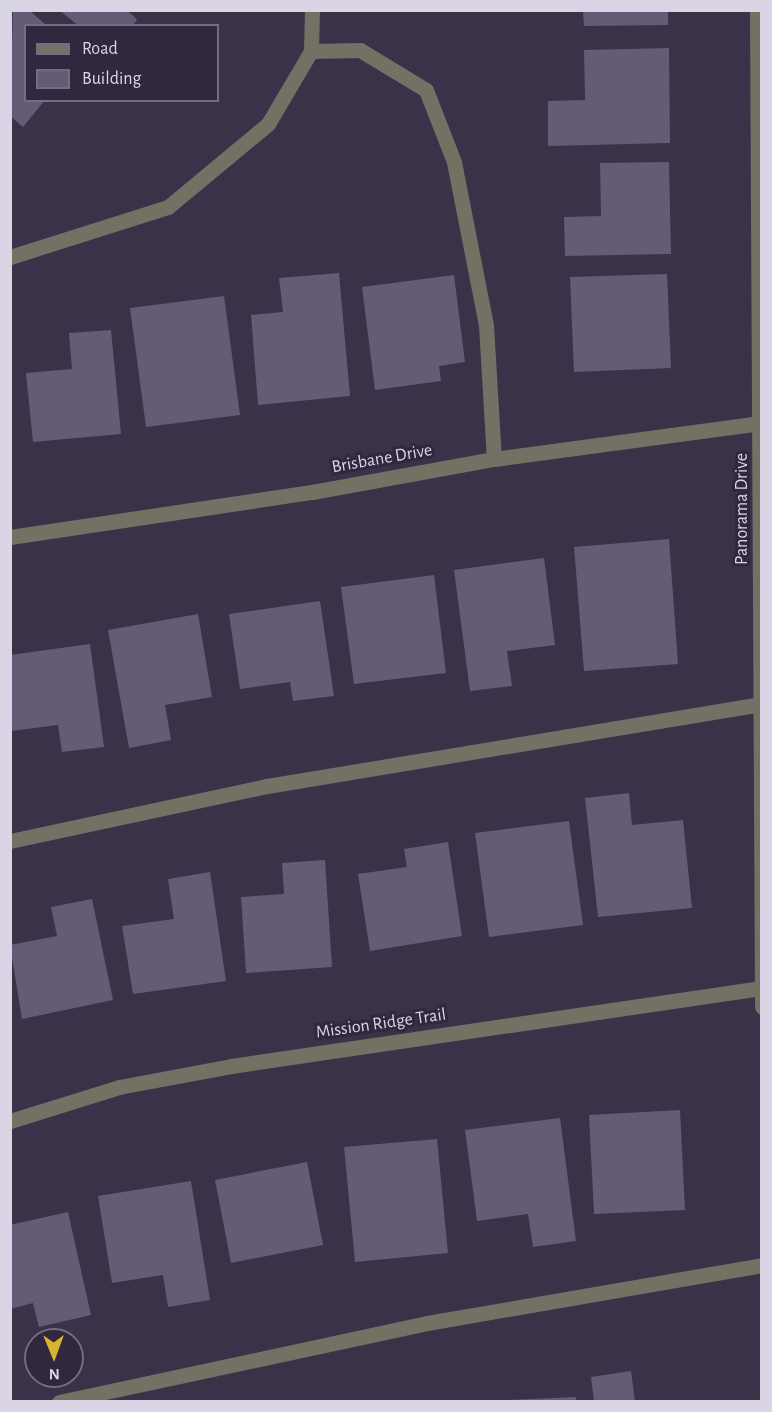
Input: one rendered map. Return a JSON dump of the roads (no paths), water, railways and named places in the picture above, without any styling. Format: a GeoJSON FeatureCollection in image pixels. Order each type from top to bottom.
{"type":"FeatureCollection","features":[{"type":"Feature","properties":{"kind":"street"},"geometry":{"type":"LineString","coordinates":[[10,258],[168,207],[268,124],[311,51],[312,10]]}},
{"type":"Feature","properties":{"kind":"street","name":"Panorama Drive"},"geometry":{"type":"LineString","coordinates":[[757,10],[761,423],[762,1007]]}},
{"type":"Feature","properties":{"kind":"street"},"geometry":{"type":"LineString","coordinates":[[311,51],[360,50],[426,90],[454,162],[486,325],[494,459]]}},
{"type":"Feature","properties":{"kind":"street","name":"Brisbane Drive"},"geometry":{"type":"LineString","coordinates":[[10,537],[312,492],[494,459],[761,423]]}},
{"type":"Feature","properties":{"kind":"street"},"geometry":{"type":"LineString","coordinates":[[10,842],[267,786],[761,704]]}},
{"type":"Feature","properties":{"kind":"street","name":"Mission Ridge Trail"},"geometry":{"type":"LineString","coordinates":[[10,1121],[119,1087],[231,1066],[761,988]]}},
{"type":"Feature","properties":{"kind":"street"},"geometry":{"type":"LineString","coordinates":[[59,1401],[427,1323],[762,1265]]}}]}
